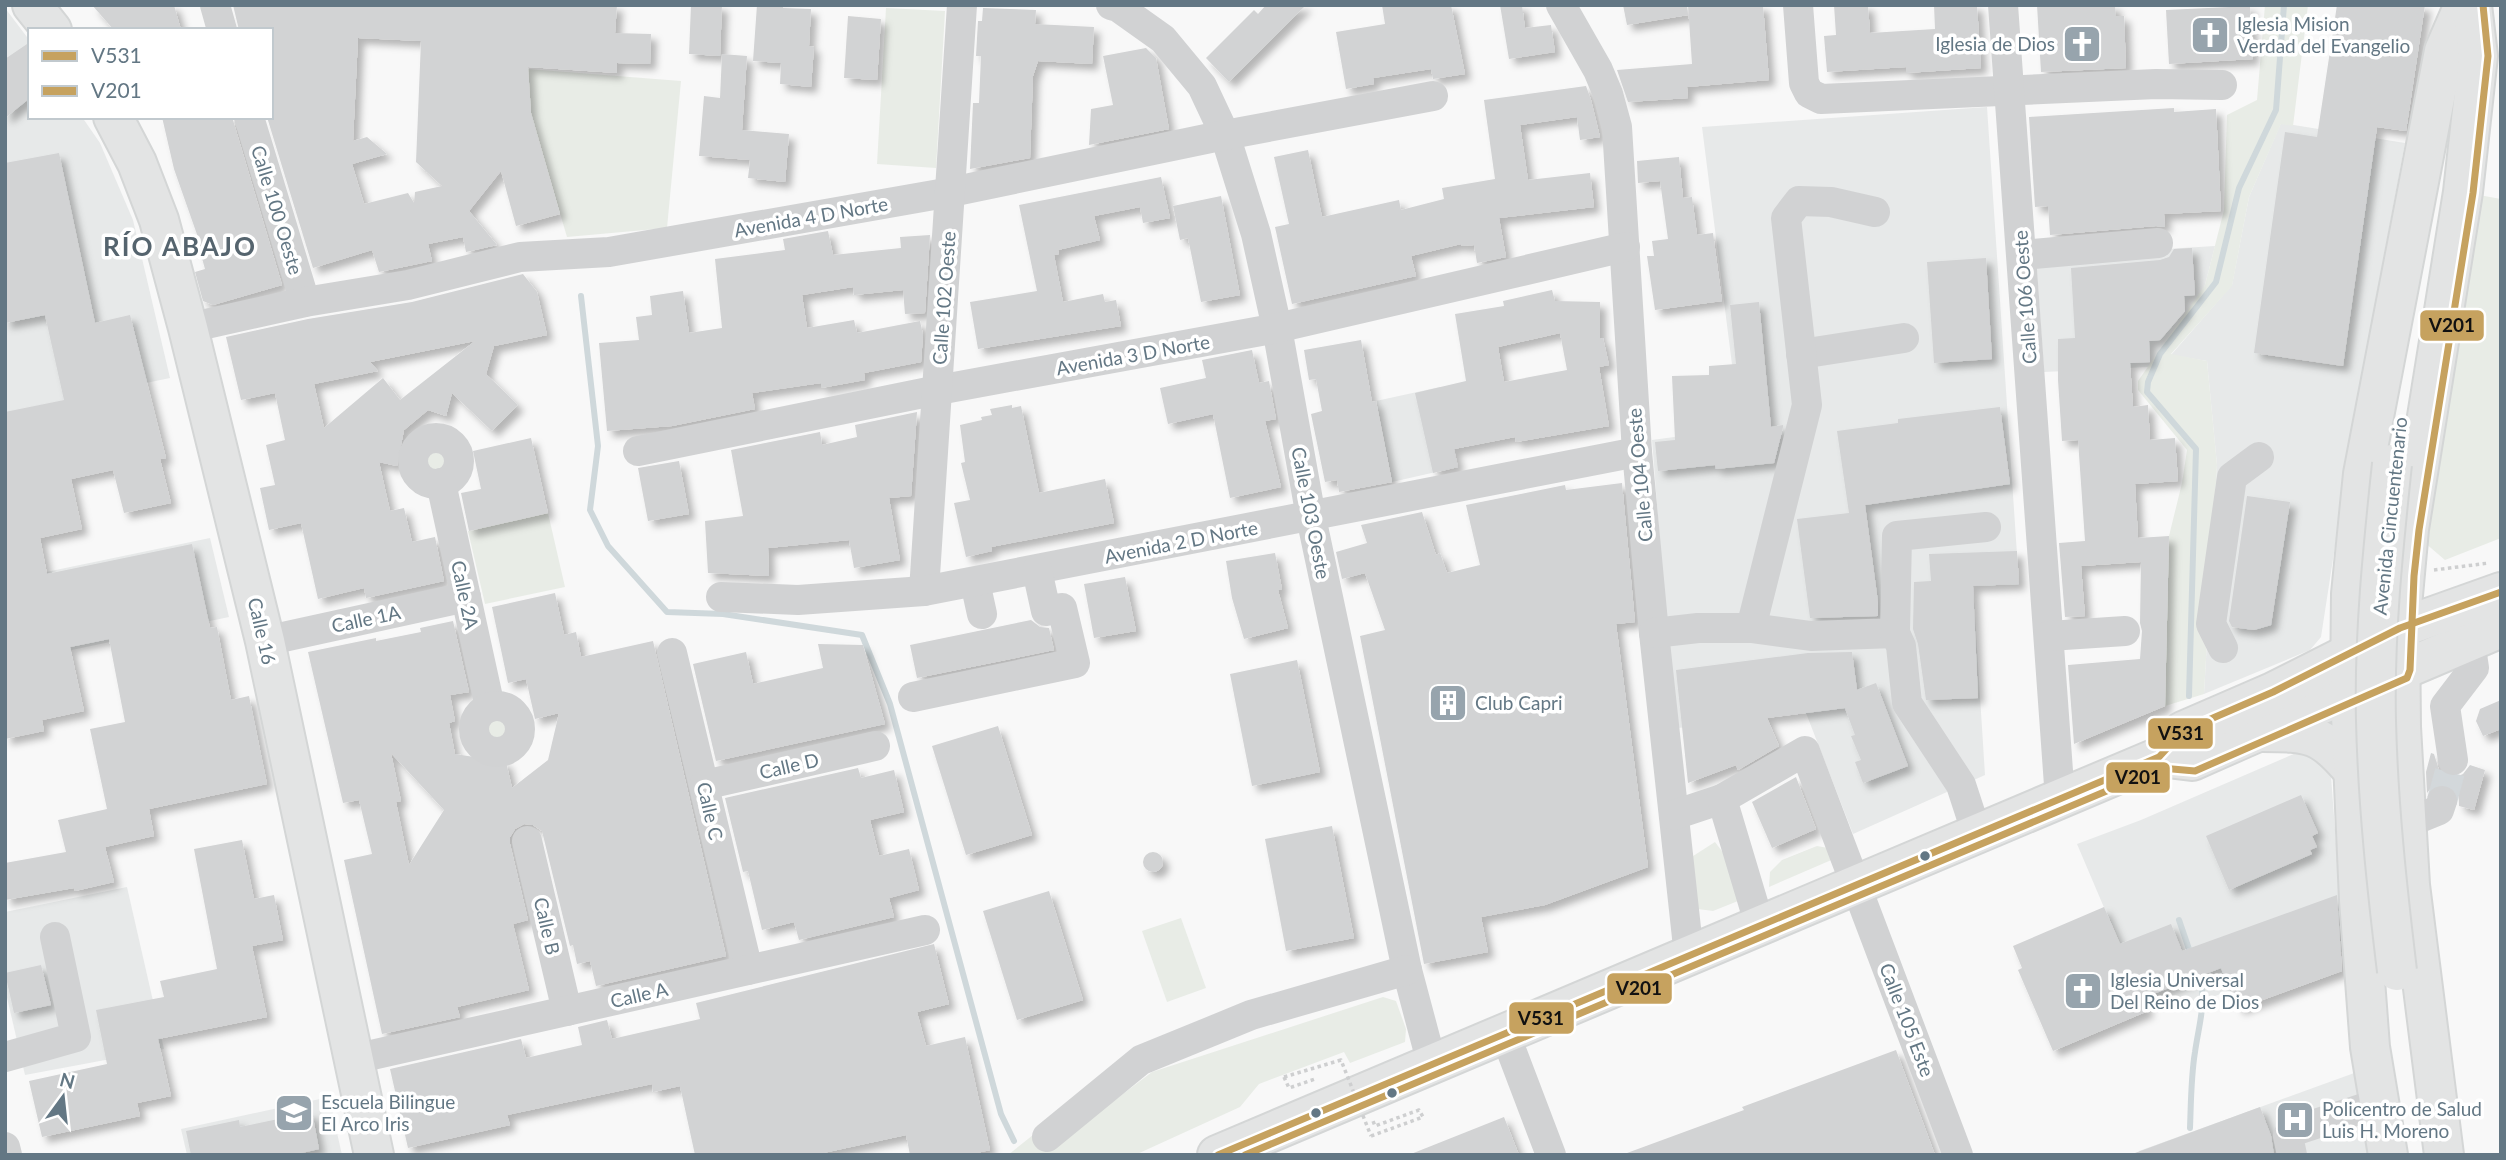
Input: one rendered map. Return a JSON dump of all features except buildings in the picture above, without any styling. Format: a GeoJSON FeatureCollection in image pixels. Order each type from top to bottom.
{"type":"FeatureCollection","features":[{"type":"Feature","properties":{"kind":"main road"},"geometry":{"type":"LineString","coordinates":[[32,5],[49,28]]}},
{"type":"Feature","properties":{"kind":"main road"},"geometry":{"type":"LineString","coordinates":[[2444,1155],[2410,885],[2400,628],[2409,529],[2463,192],[2478,56],[2468,5]]}},
{"type":"Feature","properties":{"kind":"main road"},"geometry":{"type":"LineString","coordinates":[[2388,1155],[2369,1034],[2353,771],[2349,653],[2351,594],[2363,474],[2444,51],[2468,5]]}},
{"type":"Feature","properties":{"kind":"main road","name":"Avenida Cincuentenario"},"geometry":{"type":"LineString","coordinates":[[2420,1155],[2412,1108],[2382,845],[2376,718],[2379,591],[2392,464],[2468,5]]}},
{"type":"Feature","properties":{"kind":"main road","name":"Calle 16"},"geometry":{"type":"LineString","coordinates":[[114,119],[137,163],[159,220],[188,328],[265,641],[374,1155]]}},
{"type":"Feature","properties":{"kind":"main road"},"geometry":{"type":"LineString","coordinates":[[1217,1155],[2159,757],[2183,731],[2273,692],[2400,628],[2501,592]]}},
{"type":"Feature","properties":{"kind":"main road"},"geometry":{"type":"LineString","coordinates":[[2159,757],[2192,761],[2485,635]]}},
{"type":"Feature","properties":{"kind":"main road"},"geometry":{"type":"LineString","coordinates":[[2257,732],[2300,732],[2320,739],[2335,750],[2353,771]]}},
{"type":"Feature","properties":{"kind":"street"},"geometry":{"type":"LineString","coordinates":[[215,5],[221,28]]}},
{"type":"Feature","properties":{"kind":"street","name":"Calle 102 Oeste"},"geometry":{"type":"LineString","coordinates":[[924,591],[962,5]]}},
{"type":"Feature","properties":{"kind":"street","name":"Calle 103 Oeste"},"geometry":{"type":"LineString","coordinates":[[1111,5],[1118,7],[1163,40],[1202,86],[1225,135],[1256,234],[1277,328],[1311,517],[1407,970],[1432,1064]]}},
{"type":"Feature","properties":{"kind":"street","name":"Calle 104 Oeste"},"geometry":{"type":"LineString","coordinates":[[1561,5],[1608,94],[1617,127],[1637,452],[1689,956]]}},
{"type":"Feature","properties":{"kind":"street"},"geometry":{"type":"LineString","coordinates":[[1798,5],[1804,83],[1809,93],[1821,99],[2156,84],[2222,85]]}},
{"type":"Feature","properties":{"kind":"street","name":"Calle 106 Oeste"},"geometry":{"type":"LineString","coordinates":[[2003,5],[2060,799]]}},
{"type":"Feature","properties":{"kind":"street","name":"Avenida 4 D Norte"},"geometry":{"type":"LineString","coordinates":[[188,328],[408,285],[520,257],[609,252],[951,192],[1225,135],[1433,96]]}},
{"type":"Feature","properties":{"kind":"street","name":"Calle 100 Oeste"},"geometry":{"type":"LineString","coordinates":[[250,119],[305,303]]}},
{"type":"Feature","properties":{"kind":"street"},"geometry":{"type":"LineString","coordinates":[[1751,628],[1807,405],[1786,218],[1798,201],[1831,202],[1875,212]]}},
{"type":"Feature","properties":{"kind":"street"},"geometry":{"type":"LineString","coordinates":[[2022,255],[2158,243]]}},
{"type":"Feature","properties":{"kind":"street","name":"Avenida 3 D Norte"},"geometry":{"type":"LineString","coordinates":[[638,452],[938,390],[1277,328],[1625,247]]}},
{"type":"Feature","properties":{"kind":"street"},"geometry":{"type":"LineString","coordinates":[[1801,354],[1904,338]]}},
{"type":"Feature","properties":{"kind":"street","name":"Avenida 2 D Norte"},"geometry":{"type":"LineString","coordinates":[[721,597],[797,600],[924,591],[1637,452]]}},
{"type":"Feature","properties":{"kind":"street"},"geometry":{"type":"LineString","coordinates":[[2223,648],[2211,624],[2232,477],[2259,457]]}},
{"type":"Feature","properties":{"kind":"street","name":"Calle 2A"},"geometry":{"type":"LineString","coordinates":[[440,483],[490,707]]}},
{"type":"Feature","properties":{"kind":"street"},"geometry":{"type":"LineString","coordinates":[[1978,834],[1961,785],[1907,703],[1901,646],[1895,634],[1897,536],[1986,527]]}},
{"type":"Feature","properties":{"kind":"street"},"geometry":{"type":"LineString","coordinates":[[914,697],[1075,663],[1062,608],[1046,611],[1037,570]]}},
{"type":"Feature","properties":{"kind":"street"},"geometry":{"type":"LineString","coordinates":[[975,582],[982,614]]}},
{"type":"Feature","properties":{"kind":"street","name":"Calle 1A"},"geometry":{"type":"LineString","coordinates":[[265,641],[466,597]]}},
{"type":"Feature","properties":{"kind":"street"},"geometry":{"type":"LineString","coordinates":[[1654,633],[1698,628],[1751,628],[1811,636],[1895,634]]}},
{"type":"Feature","properties":{"kind":"street"},"geometry":{"type":"LineString","coordinates":[[2049,636],[2124,631]]}},
{"type":"Feature","properties":{"kind":"street"},"geometry":{"type":"LineString","coordinates":[[2453,760],[2445,706],[2474,668],[2485,635]]}},
{"type":"Feature","properties":{"kind":"street","name":"Calle C"},"geometry":{"type":"LineString","coordinates":[[672,653],[748,970]]}},
{"type":"Feature","properties":{"kind":"street","name":"Calle D"},"geometry":{"type":"LineString","coordinates":[[704,785],[875,746]]}},
{"type":"Feature","properties":{"kind":"street","name":"Calle 105 Este"},"geometry":{"type":"LineString","coordinates":[[1722,799],[1805,751],[1958,1155]]}},
{"type":"Feature","properties":{"kind":"street"},"geometry":{"type":"LineString","coordinates":[[1674,814],[1722,799],[1760,926]]}},
{"type":"Feature","properties":{"kind":"street"},"geometry":{"type":"LineString","coordinates":[[2407,822],[2439,810],[2442,801]]}},
{"type":"Feature","properties":{"kind":"street","name":"Calle B"},"geometry":{"type":"LineString","coordinates":[[527,841],[567,1011]]}},
{"type":"Feature","properties":{"kind":"street","name":"Calle A"},"geometry":{"type":"LineString","coordinates":[[354,1059],[925,930]]}},
{"type":"Feature","properties":{"kind":"street"},"geometry":{"type":"LineString","coordinates":[[5,1057],[76,1037],[55,937]]}},
{"type":"Feature","properties":{"kind":"street"},"geometry":{"type":"LineString","coordinates":[[1047,1137],[1141,1060],[1251,1015],[1407,970]]}},
{"type":"Feature","properties":{"kind":"street"},"geometry":{"type":"LineString","coordinates":[[1505,1034],[1550,1155]]}},
{"type":"Feature","properties":{"kind":"street"},"geometry":{"type":"LineString","coordinates":[[2292,1155],[2288,1136],[2294,1131],[2364,1108],[2379,1108]]}},
{"type":"Feature","properties":{"kind":"street"},"geometry":{"type":"LineString","coordinates":[[5,1147],[7,1155]]}},
{"type":"Feature","properties":{"kind":"path"},"geometry":{"type":"LineString","coordinates":[[1327,1075],[1289,1088],[1284,1077],[1341,1060],[1371,1136],[1423,1117],[1419,1110],[1375,1126]]}},
{"type":"Feature","properties":{"kind":"shaded area"},"geometry":{"type":"Polygon","coordinates":[[[2265,5],[2308,5],[2293,126],[2281,124],[2249,197],[2232,286],[2171,354],[2207,361],[2217,465],[2204,694],[2165,706],[2169,536],[2187,450],[2138,390],[2138,381],[2205,285],[2224,210],[2227,115],[2257,100],[2265,5]]]}},
{"type":"Feature","properties":{"kind":"shaded area"},"geometry":{"type":"Polygon","coordinates":[[[5,8],[28,38],[28,119],[83,119],[100,143],[133,220],[170,378],[13,411],[46,572],[210,538],[229,617],[5,664],[5,8]]]}},
{"type":"Feature","properties":{"kind":"shaded area"},"geometry":{"type":"Polygon","coordinates":[[[886,8],[945,11],[936,168],[877,164],[886,8]]]}},
{"type":"Feature","properties":{"kind":"shaded area"},"geometry":{"type":"Polygon","coordinates":[[[528,69],[681,81],[667,228],[567,237],[531,115],[528,69]]]}},
{"type":"Feature","properties":{"kind":"shaded area"},"geometry":{"type":"Polygon","coordinates":[[[1987,107],[2019,584],[1973,586],[1985,775],[1853,834],[1806,713],[1678,728],[1670,670],[1652,440],[1740,428],[1702,127],[1987,107]]]}},
{"type":"Feature","properties":{"kind":"shaded area"},"geometry":{"type":"Polygon","coordinates":[[[2281,123],[2405,143],[2360,384],[2321,637],[2310,650],[2204,694],[2217,465],[2207,361],[2171,355],[2232,285],[2249,197],[2281,123]]]}},
{"type":"Feature","properties":{"kind":"shaded area"},"geometry":{"type":"Polygon","coordinates":[[[2479,195],[2501,199],[2501,538],[2445,560],[2424,542],[2446,368],[2456,362],[2479,195]]]}},
{"type":"Feature","properties":{"kind":"shaded area"},"geometry":{"type":"Polygon","coordinates":[[[2215,246],[2200,296],[2148,367],[2044,372],[2036,257],[2215,246]]]}},
{"type":"Feature","properties":{"kind":"shaded area"},"geometry":{"type":"Polygon","coordinates":[[[1440,387],[1458,467],[1392,482],[1376,401],[1440,387]]]}},
{"type":"Feature","properties":{"kind":"shaded area"},"geometry":{"type":"Polygon","coordinates":[[[431,450],[439,450],[446,457],[446,465],[439,472],[431,472],[424,465],[424,457],[431,450]]]}},
{"type":"Feature","properties":{"kind":"shaded area"},"geometry":{"type":"Polygon","coordinates":[[[548,513],[565,587],[485,604],[468,531],[548,513]]]}},
{"type":"Feature","properties":{"kind":"shaded area"},"geometry":{"type":"Polygon","coordinates":[[[497,716],[505,720],[509,728],[505,736],[497,740],[489,736],[485,728],[489,720],[497,716]]]}},
{"type":"Feature","properties":{"kind":"shaded area"},"geometry":{"type":"Polygon","coordinates":[[[2296,753],[2317,758],[2331,776],[2344,951],[2215,996],[2148,1011],[2077,844],[2141,820],[2296,753]]]}},
{"type":"Feature","properties":{"kind":"shaded area"},"geometry":{"type":"Polygon","coordinates":[[[1715,842],[1740,875],[1743,899],[1713,911],[1698,909],[1690,858],[1715,842]]]}},
{"type":"Feature","properties":{"kind":"shaded area"},"geometry":{"type":"Polygon","coordinates":[[[1817,846],[1828,848],[1836,858],[1769,887],[1770,872],[1782,860],[1817,846]]]}},
{"type":"Feature","properties":{"kind":"shaded area"},"geometry":{"type":"Polygon","coordinates":[[[127,887],[164,1049],[25,1075],[5,989],[5,912],[127,887]]]}},
{"type":"Feature","properties":{"kind":"shaded area"},"geometry":{"type":"Polygon","coordinates":[[[1181,918],[1206,988],[1167,1002],[1142,931],[1181,918]]]}},
{"type":"Feature","properties":{"kind":"shaded area"},"geometry":{"type":"Polygon","coordinates":[[[1383,997],[1396,1001],[1406,1029],[1405,1042],[1350,1063],[1344,1052],[1259,1084],[1240,1107],[1135,1155],[1008,1155],[1033,1135],[1050,1149],[1152,1072],[1383,997]]]}},
{"type":"Feature","properties":{"kind":"shaded area","name":"Policentro de Salud Luis H. Moreno"},"geometry":{"type":"Polygon","coordinates":[[[2357,1072],[2373,1155],[2140,1155],[2139,1151],[2357,1072]]]}},
{"type":"Feature","properties":{"kind":"shaded area","name":"Escuela Bilingue El Arco Iris"},"geometry":{"type":"Polygon","coordinates":[[[329,1097],[342,1155],[187,1155],[181,1129],[329,1097]]]}},
{"type":"Feature","properties":{"kind":"waterway"},"geometry":{"type":"LineString","coordinates":[[2189,696],[2196,449],[2147,392],[2148,382],[2160,354],[2216,282],[2239,188],[2276,110],[2284,5]]}},
{"type":"Feature","properties":{"kind":"waterway"},"geometry":{"type":"LineString","coordinates":[[581,296],[598,446],[590,510],[608,546],[667,612],[723,614],[862,635],[890,704],[1001,1114],[1014,1141]]}},
{"type":"Feature","properties":{"kind":"waterway"},"geometry":{"type":"LineString","coordinates":[[2179,920],[2191,955]]}},
{"type":"Feature","properties":{"kind":"waterway"},"geometry":{"type":"LineString","coordinates":[[2190,1128],[2193,1070],[2202,1011],[2198,972]]}},
{"type":"Feature","properties":{"kind":"tunnel"},"geometry":{"type":"LineString","coordinates":[[2442,801],[2453,760]]}},
{"type":"Feature","properties":{"kind":"transit line","name":"V201"},"geometry":{"type":"LineString","coordinates":[[1245,1155],[2161,768],[2195,771],[2407,678],[2410,670],[2419,530],[2473,193],[2488,56],[2483,5]]}},
{"type":"Feature","properties":{"kind":"transit line","name":"V531"},"geometry":{"type":"LineString","coordinates":[[1218,1155],[2159,757],[2183,731],[2273,692],[2400,628],[2501,592]]}},
{"type":"Feature","properties":{"kind":"place","name":"Iglesia Mision Verdad del Evangelio"},"geometry":{"type":"Point","coordinates":[2210,35]}},
{"type":"Feature","properties":{"kind":"place","name":"Iglesia de Dios"},"geometry":{"type":"Point","coordinates":[2082,44]}},
{"type":"Feature","properties":{"kind":"place","name":"Club Capri"},"geometry":{"type":"Point","coordinates":[1448,703]}},
{"type":"Feature","properties":{"kind":"place","name":"Iglesia Universal Del Reino de Dios"},"geometry":{"type":"Point","coordinates":[2083,991]}},
{"type":"Feature","properties":{"kind":"place","name":"Escuela Bilingue El Arco Iris"},"geometry":{"type":"Point","coordinates":[294,1113]}},
{"type":"Feature","properties":{"kind":"place","name":"Policentro de Salud Luis H. Moreno"},"geometry":{"type":"Point","coordinates":[2295,1120]}},
{"type":"Feature","properties":{"kind":"district","name":"RÍO ABAJO"},"geometry":{"type":"Point","coordinates":[180,247]}}]}
